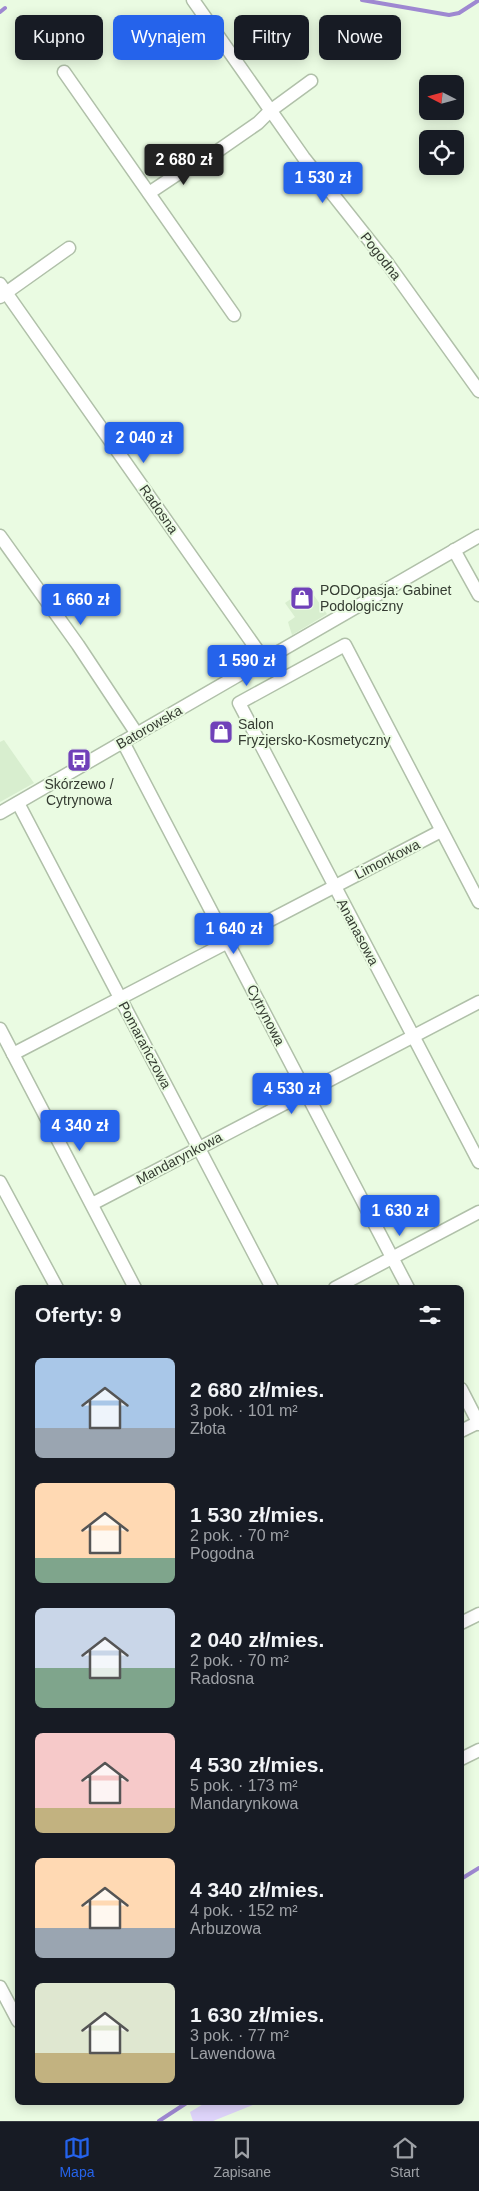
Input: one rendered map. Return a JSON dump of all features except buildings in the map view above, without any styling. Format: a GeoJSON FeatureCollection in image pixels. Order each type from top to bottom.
{"type":"FeatureCollection","features":[{"type":"Feature","properties":{"kind":"street","name":"Pogodna"},"geometry":{"type":"LineString","coordinates":[[193,0],[304,158],[388,264],[479,391]]}},
{"type":"Feature","properties":{"kind":"street"},"geometry":{"type":"LineString","coordinates":[[64,72],[234,315]]}},
{"type":"Feature","properties":{"kind":"street"},"geometry":{"type":"LineString","coordinates":[[149,193],[197,161],[209,157],[258,123],[270,111],[311,81]]}},
{"type":"Feature","properties":{"kind":"street"},"geometry":{"type":"LineString","coordinates":[[2,291],[70,248]]}},
{"type":"Feature","properties":{"kind":"street","name":"Radosna"},"geometry":{"type":"LineString","coordinates":[[2,291],[265,660]]}},
{"type":"Feature","properties":{"kind":"street"},"geometry":{"type":"LineString","coordinates":[[0,536],[78,645],[137,734]]}},
{"type":"Feature","properties":{"kind":"street","name":"Batorowska"},"geometry":{"type":"LineString","coordinates":[[0,813],[479,536]]}},
{"type":"Feature","properties":{"kind":"street"},"geometry":{"type":"LineString","coordinates":[[454,550],[479,595]]}},
{"type":"Feature","properties":{"kind":"street","name":"Ananasowa"},"geometry":{"type":"LineString","coordinates":[[441,831],[345,645],[239,703],[479,1162]]}},
{"type":"Feature","properties":{"kind":"street","name":"Cytrynowa"},"geometry":{"type":"LineString","coordinates":[[123,742],[406,1285]]}},
{"type":"Feature","properties":{"kind":"street","name":"Pomarańczowa"},"geometry":{"type":"LineString","coordinates":[[18,803],[270,1285]]}},
{"type":"Feature","properties":{"kind":"street"},"geometry":{"type":"LineString","coordinates":[[441,831],[479,902]]}},
{"type":"Feature","properties":{"kind":"street","name":"Limonkowa"},"geometry":{"type":"LineString","coordinates":[[13,1054],[441,831]]}},
{"type":"Feature","properties":{"kind":"street","name":"Mandarynkowa"},"geometry":{"type":"LineString","coordinates":[[92,1204],[479,1002]]}},
{"type":"Feature","properties":{"kind":"street"},"geometry":{"type":"LineString","coordinates":[[0,1029],[133,1285]]}},
{"type":"Feature","properties":{"kind":"street"},"geometry":{"type":"LineString","coordinates":[[0,1182],[55,1285]]}},
{"type":"Feature","properties":{"kind":"street"},"geometry":{"type":"LineString","coordinates":[[341,1285],[479,1212]]}},
{"type":"Feature","properties":{"kind":"street"},"geometry":{"type":"LineString","coordinates":[[464,1396],[479,1423],[464,1430]]}},
{"type":"Feature","properties":{"kind":"street"},"geometry":{"type":"LineString","coordinates":[[464,1622],[479,1614]]}},
{"type":"Feature","properties":{"kind":"street"},"geometry":{"type":"LineString","coordinates":[[464,1758],[479,1750]]}},
{"type":"Feature","properties":{"kind":"street"},"geometry":{"type":"LineString","coordinates":[[0,1987],[15,2015]]}},
{"type":"Feature","properties":{"kind":"shaded area"},"geometry":{"type":"Polygon","coordinates":[[[308,587],[327,614],[292,635],[288,622],[295,617],[285,603],[308,587]]]}},
{"type":"Feature","properties":{"kind":"shaded area"},"geometry":{"type":"Polygon","coordinates":[[[4,740],[34,783],[0,802],[0,742],[4,740]]]}},
{"type":"Feature","properties":{"kind":"shaded area"},"geometry":{"type":"Polygon","coordinates":[[[202,2105],[253,2105],[213,2121],[193,2121],[190,2112],[202,2105]]]}},
{"type":"Feature","properties":{"kind":"waterway"},"geometry":{"type":"LineString","coordinates":[[362,0],[449,15],[459,13],[479,0]]}},
{"type":"Feature","properties":{"kind":"waterway"},"geometry":{"type":"LineString","coordinates":[[0,12],[5,8]]}},
{"type":"Feature","properties":{"kind":"waterway"},"geometry":{"type":"LineString","coordinates":[[464,1877],[479,1868]]}},
{"type":"Feature","properties":{"kind":"waterway"},"geometry":{"type":"LineString","coordinates":[[159,2121],[183,2105]]}},
{"type":"Feature","properties":{"kind":"place","name":"PODOpasja: Gabinet Podologiczny"},"geometry":{"type":"Point","coordinates":[302,598]}},
{"type":"Feature","properties":{"kind":"place","name":"Salon Fryzjersko-Kosmetyczny"},"geometry":{"type":"Point","coordinates":[221,732]}},
{"type":"Feature","properties":{"kind":"place","name":"Skórzewo / Cytrynowa"},"geometry":{"type":"Point","coordinates":[79,760]}}]}
